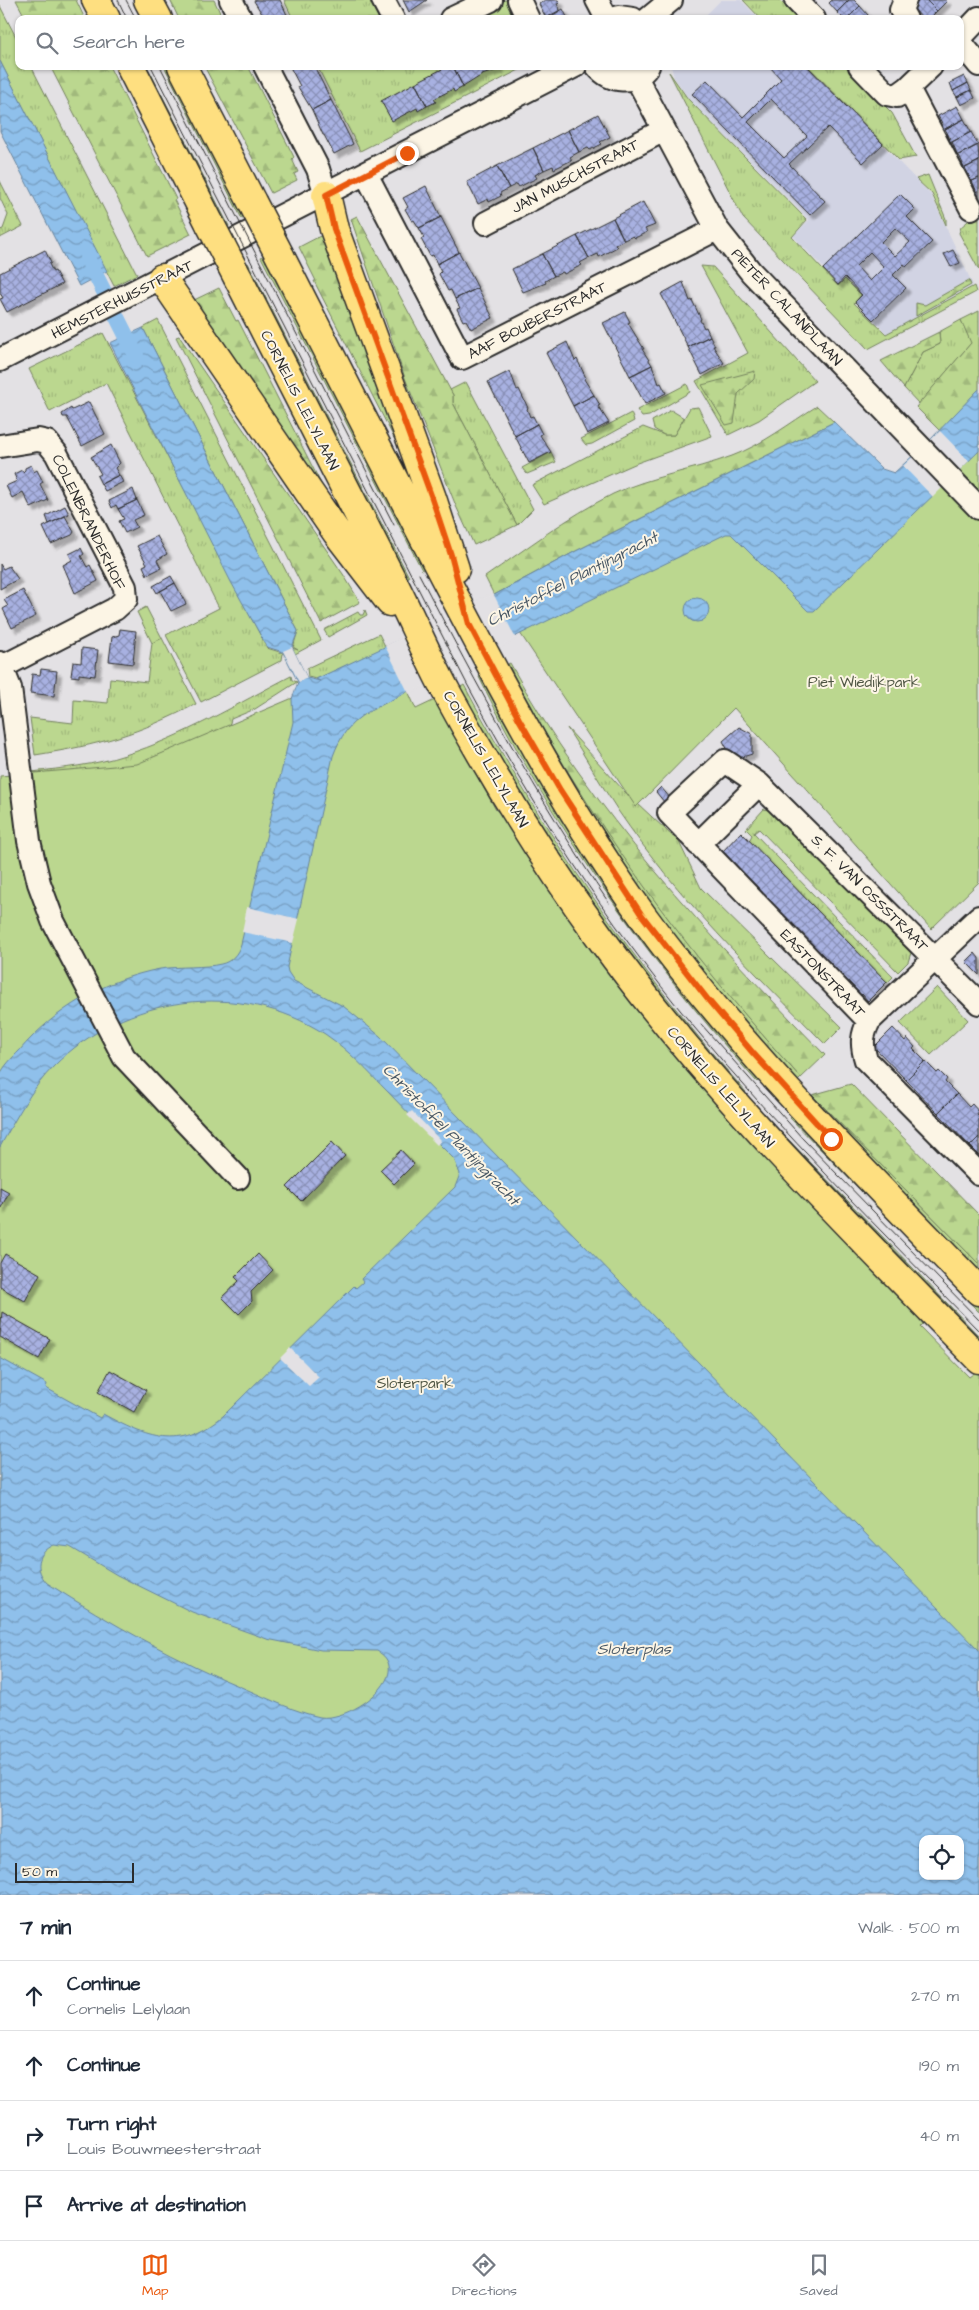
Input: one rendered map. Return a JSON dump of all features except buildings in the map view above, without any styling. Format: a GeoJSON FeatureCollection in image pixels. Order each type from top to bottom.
{"type":"FeatureCollection","features":[{"type":"Feature","properties":{"kind":"main road"},"geometry":{"type":"LineString","coordinates":[[96,0],[104,15]]}},
{"type":"Feature","properties":{"kind":"main road"},"geometry":{"type":"LineString","coordinates":[[148,0],[156,15]]}},
{"type":"Feature","properties":{"kind":"main road","name":"CORNELIS LELYLAAN"},"geometry":{"type":"LineString","coordinates":[[132,70],[238,278],[387,587],[416,632],[448,694],[519,815],[569,894],[647,1001],[709,1076],[782,1156],[979,1359]]}},
{"type":"Feature","properties":{"kind":"main road"},"geometry":{"type":"LineString","coordinates":[[184,70],[280,256],[444,559]]}},
{"type":"Feature","properties":{"kind":"main road"},"geometry":{"type":"LineString","coordinates":[[326,195],[334,229],[418,456],[444,559],[469,624],[560,790],[619,881],[674,957],[753,1053],[825,1132],[979,1291]]}},
{"type":"Feature","properties":{"kind":"main road"},"geometry":{"type":"LineString","coordinates":[[162,278],[337,534],[387,587]]}},
{"type":"Feature","properties":{"kind":"street"},"geometry":{"type":"LineString","coordinates":[[232,0],[239,15]]}},
{"type":"Feature","properties":{"kind":"street"},"geometry":{"type":"LineString","coordinates":[[383,0],[391,15]]}},
{"type":"Feature","properties":{"kind":"street"},"geometry":{"type":"LineString","coordinates":[[459,15],[491,0]]}},
{"type":"Feature","properties":{"kind":"street"},"geometry":{"type":"LineString","coordinates":[[519,0],[526,15]]}},
{"type":"Feature","properties":{"kind":"street"},"geometry":{"type":"LineString","coordinates":[[597,0],[605,15]]}},
{"type":"Feature","properties":{"kind":"street"},"geometry":{"type":"LineString","coordinates":[[653,15],[671,0]]}},
{"type":"Feature","properties":{"kind":"street"},"geometry":{"type":"LineString","coordinates":[[669,15],[681,0]]}},
{"type":"Feature","properties":{"kind":"street"},"geometry":{"type":"LineString","coordinates":[[796,0],[810,15]]}},
{"type":"Feature","properties":{"kind":"street"},"geometry":{"type":"LineString","coordinates":[[904,0],[901,10],[904,15]]}},
{"type":"Feature","properties":{"kind":"street"},"geometry":{"type":"LineString","coordinates":[[964,34],[979,18]]}},
{"type":"Feature","properties":{"kind":"street"},"geometry":{"type":"LineString","coordinates":[[964,47],[979,66]]}},
{"type":"Feature","properties":{"kind":"street"},"geometry":{"type":"LineString","coordinates":[[268,70],[318,169],[326,195]]}},
{"type":"Feature","properties":{"kind":"street","name":"HEMSTERHUISSTRAAT"},"geometry":{"type":"LineString","coordinates":[[0,360],[326,195],[560,70]]}},
{"type":"Feature","properties":{"kind":"street"},"geometry":{"type":"LineString","coordinates":[[602,70],[610,77],[627,79],[642,72]]}},
{"type":"Feature","properties":{"kind":"street"},"geometry":{"type":"LineString","coordinates":[[864,70],[886,94],[896,96],[908,88],[927,70]]}},
{"type":"Feature","properties":{"kind":"street","name":"PIETER CALANDLAAN"},"geometry":{"type":"LineString","coordinates":[[642,72],[664,130],[717,229],[751,272],[979,508]]}},
{"type":"Feature","properties":{"kind":"street"},"geometry":{"type":"LineString","coordinates":[[908,88],[970,208]]}},
{"type":"Feature","properties":{"kind":"street","name":"JAN MUSCHSTRAAT"},"geometry":{"type":"LineString","coordinates":[[486,223],[664,130]]}},
{"type":"Feature","properties":{"kind":"street","name":"AAF BOUBERSTRAAT"},"geometry":{"type":"LineString","coordinates":[[366,174],[462,358],[717,229]]}},
{"type":"Feature","properties":{"kind":"street","name":"COLENBRANDERHOF"},"geometry":{"type":"LineString","coordinates":[[0,446],[38,440],[47,442],[56,452],[125,587],[126,599],[115,609],[1,665],[10,688],[29,841],[39,883],[53,921],[114,1039],[131,1066],[238,1178]]}},
{"type":"Feature","properties":{"kind":"street","name":"EASTONSTRAAT"},"geometry":{"type":"LineString","coordinates":[[760,784],[725,761],[669,813],[869,1021],[864,1031],[861,1045],[866,1060],[979,1174]]}},
{"type":"Feature","properties":{"kind":"street"},"geometry":{"type":"LineString","coordinates":[[698,844],[760,784]]}},
{"type":"Feature","properties":{"kind":"street","name":"S. F. VAN OSSSTRAAT"},"geometry":{"type":"LineString","coordinates":[[760,784],[979,1003]]}},
{"type":"Feature","properties":{"kind":"street"},"geometry":{"type":"LineString","coordinates":[[869,1021],[979,917]]}},
{"type":"Feature","properties":{"kind":"shaded area"},"geometry":{"type":"Polygon","coordinates":[[[721,0],[741,0],[755,15],[706,15],[721,0]]]}},
{"type":"Feature","properties":{"kind":"shaded area"},"geometry":{"type":"Polygon","coordinates":[[[672,70],[810,70],[931,195],[973,285],[887,334],[793,236],[809,220],[689,99],[674,77],[672,70]]]}},
{"type":"Feature","properties":{"kind":"green space"},"geometry":{"type":"Polygon","coordinates":[[[16,0],[76,0],[83,15],[24,15],[16,0]]]}},
{"type":"Feature","properties":{"kind":"green space"},"geometry":{"type":"Polygon","coordinates":[[[170,0],[214,0],[221,15],[177,15],[170,0]]]}},
{"type":"Feature","properties":{"kind":"green space"},"geometry":{"type":"Polygon","coordinates":[[[284,0],[373,0],[381,15],[291,15],[284,0]]]}},
{"type":"Feature","properties":{"kind":"green space"},"geometry":{"type":"Polygon","coordinates":[[[506,0],[514,15],[476,15],[506,0]]]}},
{"type":"Feature","properties":{"kind":"green space"},"geometry":{"type":"Polygon","coordinates":[[[743,0],[779,0],[794,15],[757,15],[743,0]]]}},
{"type":"Feature","properties":{"kind":"green space"},"geometry":{"type":"Polygon","coordinates":[[[0,6],[15,35],[15,70],[33,70],[137,274],[114,286],[0,61],[0,6]]]}},
{"type":"Feature","properties":{"kind":"green space"},"geometry":{"type":"Polygon","coordinates":[[[52,70],[111,70],[176,199],[174,200],[191,234],[147,256],[52,70]]]}},
{"type":"Feature","properties":{"kind":"green space"},"geometry":{"type":"Polygon","coordinates":[[[142,70],[149,70],[229,226],[223,229],[142,70]]]}},
{"type":"Feature","properties":{"kind":"green space"},"geometry":{"type":"Polygon","coordinates":[[[166,70],[176,70],[250,215],[242,219],[166,70]]]}},
{"type":"Feature","properties":{"kind":"green space"},"geometry":{"type":"Polygon","coordinates":[[[206,70],[250,70],[294,157],[292,159],[298,172],[294,174],[297,180],[271,193],[206,70]]]}},
{"type":"Feature","properties":{"kind":"green space"},"geometry":{"type":"Polygon","coordinates":[[[319,70],[519,70],[360,151],[319,70]]]}},
{"type":"Feature","properties":{"kind":"green space"},"geometry":{"type":"Polygon","coordinates":[[[812,70],[849,70],[892,113],[916,157],[899,160],[812,70]]]}},
{"type":"Feature","properties":{"kind":"green space"},"geometry":{"type":"Polygon","coordinates":[[[669,72],[688,99],[807,220],[792,237],[838,286],[845,279],[861,295],[854,303],[886,334],[974,286],[976,292],[868,349],[743,218],[669,72]]]}},
{"type":"Feature","properties":{"kind":"green space"},"geometry":{"type":"Polygon","coordinates":[[[928,175],[946,219],[946,225],[932,194],[916,179],[928,175]]]}},
{"type":"Feature","properties":{"kind":"green space"},"geometry":{"type":"Polygon","coordinates":[[[0,181],[23,226],[0,238],[0,230],[3,229],[8,215],[0,198],[0,181]]]}},
{"type":"Feature","properties":{"kind":"green space"},"geometry":{"type":"Polygon","coordinates":[[[979,212],[979,270],[959,233],[961,227],[979,212]]]}},
{"type":"Feature","properties":{"kind":"green space"},"geometry":{"type":"Polygon","coordinates":[[[357,216],[453,395],[453,403],[517,525],[474,545],[456,506],[405,378],[351,219],[357,216]]]}},
{"type":"Feature","properties":{"kind":"green space"},"geometry":{"type":"Polygon","coordinates":[[[326,233],[420,489],[314,281],[316,281],[299,247],[326,233]]]}},
{"type":"Feature","properties":{"kind":"green space"},"geometry":{"type":"Polygon","coordinates":[[[269,253],[430,566],[422,570],[261,257],[269,253]]]}},
{"type":"Feature","properties":{"kind":"green space"},"geometry":{"type":"Polygon","coordinates":[[[248,263],[409,577],[402,580],[242,267],[248,263]]]}},
{"type":"Feature","properties":{"kind":"green space"},"geometry":{"type":"Polygon","coordinates":[[[701,266],[713,267],[815,381],[759,420],[728,435],[696,381],[748,353],[701,266]]]}},
{"type":"Feature","properties":{"kind":"green space"},"geometry":{"type":"Polygon","coordinates":[[[969,280],[971,285],[916,316],[916,303],[925,305],[969,280]]]}},
{"type":"Feature","properties":{"kind":"green space"},"geometry":{"type":"Polygon","coordinates":[[[219,288],[236,321],[238,320],[343,527],[190,302],[219,288]]]}},
{"type":"Feature","properties":{"kind":"green space"},"geometry":{"type":"Polygon","coordinates":[[[979,311],[979,389],[940,431],[916,407],[971,343],[961,320],[979,311]]]}},
{"type":"Feature","properties":{"kind":"green space"},"geometry":{"type":"Polygon","coordinates":[[[158,320],[321,640],[295,654],[292,648],[298,650],[293,647],[298,631],[143,328],[158,320]]]}},
{"type":"Feature","properties":{"kind":"green space"},"geometry":{"type":"Polygon","coordinates":[[[961,320],[972,342],[919,404],[904,388],[923,352],[940,344],[939,332],[961,320]]]}},
{"type":"Feature","properties":{"kind":"green space"},"geometry":{"type":"Polygon","coordinates":[[[939,332],[940,344],[923,352],[904,388],[881,361],[939,332]]]}},
{"type":"Feature","properties":{"kind":"green space"},"geometry":{"type":"Polygon","coordinates":[[[103,333],[267,648],[283,653],[282,660],[201,702],[166,635],[219,608],[106,383],[50,412],[29,369],[103,333]]]}},
{"type":"Feature","properties":{"kind":"green space"},"geometry":{"type":"Polygon","coordinates":[[[179,336],[343,574],[360,602],[321,623],[176,337],[179,336]]]}},
{"type":"Feature","properties":{"kind":"green space"},"geometry":{"type":"Polygon","coordinates":[[[755,371],[754,379],[738,394],[734,423],[726,425],[702,385],[755,371]]]}},
{"type":"Feature","properties":{"kind":"green space"},"geometry":{"type":"Polygon","coordinates":[[[466,382],[533,509],[517,525],[453,403],[453,395],[450,390],[466,382]]]}},
{"type":"Feature","properties":{"kind":"green space"},"geometry":{"type":"Polygon","coordinates":[[[687,384],[690,392],[649,416],[642,417],[637,410],[687,384]]]}},
{"type":"Feature","properties":{"kind":"green space"},"geometry":{"type":"Polygon","coordinates":[[[817,406],[834,422],[576,551],[494,595],[485,577],[548,533],[596,503],[627,488],[732,456],[765,440],[817,406]]]}},
{"type":"Feature","properties":{"kind":"green space"},"geometry":{"type":"Polygon","coordinates":[[[698,407],[712,436],[637,463],[544,504],[532,485],[643,427],[664,435],[674,435],[690,408],[698,407]]]}},
{"type":"Feature","properties":{"kind":"green space"},"geometry":{"type":"Polygon","coordinates":[[[671,410],[684,418],[674,435],[664,435],[654,429],[652,421],[671,410]]]}},
{"type":"Feature","properties":{"kind":"green space"},"geometry":{"type":"Polygon","coordinates":[[[631,413],[634,421],[592,444],[586,445],[581,439],[631,413]]]}},
{"type":"Feature","properties":{"kind":"green space","name":"Piet Wiedijkpark"},"geometry":{"type":"Polygon","coordinates":[[[979,441],[979,882],[931,929],[734,708],[636,807],[520,633],[741,523],[831,573],[979,441]]]}},
{"type":"Feature","properties":{"kind":"green space"},"geometry":{"type":"Polygon","coordinates":[[[551,452],[556,462],[527,474],[522,468],[551,452]]]}},
{"type":"Feature","properties":{"kind":"green space"},"geometry":{"type":"Polygon","coordinates":[[[146,607],[162,638],[152,643],[137,612],[146,607]]]}},
{"type":"Feature","properties":{"kind":"green space"},"geometry":{"type":"Polygon","coordinates":[[[365,610],[367,615],[328,637],[324,630],[358,612],[360,615],[363,615],[365,610]]]}},
{"type":"Feature","properties":{"kind":"green space"},"geometry":{"type":"Polygon","coordinates":[[[379,634],[386,648],[316,679],[308,677],[307,668],[379,634]]]}},
{"type":"Feature","properties":{"kind":"green space"},"geometry":{"type":"Polygon","coordinates":[[[162,638],[196,704],[137,731],[79,747],[35,755],[30,718],[73,723],[74,700],[108,703],[110,678],[147,682],[152,643],[162,638]]]}},
{"type":"Feature","properties":{"kind":"green space","name":"Sloterpark"},"geometry":{"type":"Polygon","coordinates":[[[387,658],[408,691],[416,709],[435,700],[496,810],[511,821],[897,1289],[923,1324],[920,1327],[969,1377],[977,1371],[979,1373],[979,1895],[921,1880],[964,1880],[964,1835],[919,1835],[919,1880],[0,1643],[0,776],[137,764],[387,658]]]}},
{"type":"Feature","properties":{"kind":"green space"},"geometry":{"type":"Polygon","coordinates":[[[510,663],[542,717],[577,770],[614,820],[695,917],[825,1055],[801,1078],[718,982],[640,881],[570,775],[508,664],[510,663]]]}},
{"type":"Feature","properties":{"kind":"green space"},"geometry":{"type":"Polygon","coordinates":[[[485,674],[762,1077],[757,1082],[717,1036],[640,939],[570,838],[537,786],[507,732],[479,677],[485,674]]]}},
{"type":"Feature","properties":{"kind":"green space"},"geometry":{"type":"Polygon","coordinates":[[[291,676],[292,680],[297,682],[255,709],[231,719],[210,798],[32,772],[79,766],[147,748],[210,719],[291,676]]]}},
{"type":"Feature","properties":{"kind":"green space"},"geometry":{"type":"Polygon","coordinates":[[[464,685],[526,793],[593,897],[666,997],[746,1092],[740,1098],[579,893],[458,689],[464,685]]]}},
{"type":"Feature","properties":{"kind":"green space"},"geometry":{"type":"Polygon","coordinates":[[[567,728],[624,791],[679,842],[701,888],[842,1027],[825,1044],[717,932],[666,874],[619,812],[567,728]]]}},
{"type":"Feature","properties":{"kind":"green space"},"geometry":{"type":"Polygon","coordinates":[[[567,770],[620,851],[677,930],[737,1005],[801,1078],[793,1086],[708,987],[567,783],[567,770]]]}},
{"type":"Feature","properties":{"kind":"green space"},"geometry":{"type":"Polygon","coordinates":[[[764,809],[772,811],[911,953],[908,962],[898,972],[759,829],[754,833],[893,977],[887,983],[749,841],[752,835],[746,829],[764,809]]]}},
{"type":"Feature","properties":{"kind":"green space"},"geometry":{"type":"Polygon","coordinates":[[[937,987],[968,1020],[931,1055],[900,1023],[937,987]]]}},
{"type":"Feature","properties":{"kind":"green space"},"geometry":{"type":"Polygon","coordinates":[[[851,1084],[979,1215],[979,1264],[812,1095],[851,1084]]]}},
{"type":"Feature","properties":{"kind":"green space"},"geometry":{"type":"Polygon","coordinates":[[[813,1096],[979,1264],[979,1280],[808,1101],[813,1096]]]}},
{"type":"Feature","properties":{"kind":"green space"},"geometry":{"type":"Polygon","coordinates":[[[795,1113],[979,1304],[979,1312],[790,1118],[795,1113]]]}},
{"type":"Feature","properties":{"kind":"green space"},"geometry":{"type":"Polygon","coordinates":[[[779,1130],[979,1336],[979,1348],[773,1135],[779,1130]]]}},
{"type":"Feature","properties":{"kind":"water"},"geometry":{"type":"Polygon","coordinates":[[[0,61],[107,271],[79,286],[0,131],[0,61]]]}},
{"type":"Feature","properties":{"kind":"water","name":"Sloterplas"},"geometry":{"type":"Polygon","coordinates":[[[143,328],[298,631],[292,647],[307,678],[320,681],[316,679],[485,600],[576,551],[834,422],[882,469],[894,473],[931,439],[979,389],[979,451],[814,611],[808,611],[731,534],[726,534],[506,641],[356,720],[342,736],[333,756],[287,967],[294,981],[343,1006],[380,1036],[979,1650],[979,1895],[0,1895],[0,1358],[47,1384],[46,1388],[100,1418],[103,1414],[134,1430],[163,1438],[178,1438],[192,1434],[223,1416],[354,1286],[356,1288],[363,1282],[361,1279],[455,1187],[460,1174],[454,1159],[343,1047],[325,1034],[292,1017],[257,1006],[220,1001],[184,1003],[148,1010],[114,1023],[82,1042],[54,1066],[38,1084],[24,1104],[0,1147],[0,1075],[11,1059],[49,1022],[83,998],[120,980],[160,969],[221,964],[236,954],[241,944],[293,722],[292,699],[298,682],[283,652],[267,647],[231,582],[110,343],[143,328]],[[54,1545],[44,1552],[39,1562],[39,1567],[47,1583],[120,1627],[171,1654],[275,1702],[311,1715],[333,1717],[348,1712],[362,1704],[385,1683],[389,1671],[387,1660],[377,1651],[321,1650],[267,1639],[192,1612],[117,1575],[70,1547],[54,1545]]]}},
{"type":"Feature","properties":{"kind":"water"},"geometry":{"type":"Polygon","coordinates":[[[697,598],[702,599],[708,605],[708,615],[702,621],[697,622],[692,621],[686,615],[685,610],[686,605],[692,599],[697,598]]]}},
{"type":"Feature","properties":{"kind":"pier"},"geometry":{"type":"Polygon","coordinates":[[[940,431],[969,461],[933,497],[903,466],[940,431]]]}},
{"type":"Feature","properties":{"kind":"pier"},"geometry":{"type":"Polygon","coordinates":[[[493,593],[516,639],[409,694],[385,646],[493,593]]]}},
{"type":"Feature","properties":{"kind":"pier"},"geometry":{"type":"Polygon","coordinates":[[[292,647],[307,678],[299,682],[283,651],[292,647]]]}},
{"type":"Feature","properties":{"kind":"pier"},"geometry":{"type":"Polygon","coordinates":[[[247,907],[299,919],[293,943],[242,932],[247,907]]]}},
{"type":"Feature","properties":{"kind":"pier"},"geometry":{"type":"Polygon","coordinates":[[[412,1111],[441,1141],[437,1145],[407,1115],[412,1111]]]}},
{"type":"Feature","properties":{"kind":"pier"},"geometry":{"type":"Polygon","coordinates":[[[290,1348],[319,1377],[309,1386],[280,1358],[290,1348]]]}},
{"type":"Feature","properties":{"kind":"waterway"},"geometry":{"type":"LineString","coordinates":[[87,258],[136,355]]}},
{"type":"Feature","properties":{"kind":"tram line"},"geometry":{"type":"LineString","coordinates":[[118,0],[125,15]]}},
{"type":"Feature","properties":{"kind":"tram line"},"geometry":{"type":"LineString","coordinates":[[126,0],[134,15]]}},
{"type":"Feature","properties":{"kind":"tram line"},"geometry":{"type":"LineString","coordinates":[[153,70],[467,684],[544,818],[572,861],[662,987],[728,1067],[833,1182],[979,1331]]}},
{"type":"Feature","properties":{"kind":"tram line"},"geometry":{"type":"LineString","coordinates":[[162,70],[394,525]]}},
{"type":"Feature","properties":{"kind":"tram line"},"geometry":{"type":"LineString","coordinates":[[419,574],[486,700],[533,783],[609,903]]}},
{"type":"Feature","properties":{"kind":"tram line"},"geometry":{"type":"LineString","coordinates":[[701,1024],[803,1139],[979,1320]]}},
{"type":"Feature","properties":{"kind":"route"},"geometry":{"type":"LineString","coordinates":[[407,153],[326,195],[334,229],[418,456],[451,555],[469,624],[542,760],[607,865],[641,914],[709,1001],[831,1139]]}},
{"type":"Feature","properties":{"kind":"water label","name":"Christoffel Plantijngracht"},"geometry":{"type":"Point","coordinates":[572,578]}},
{"type":"Feature","properties":{"kind":"water label","name":"Christoffel Plantijngracht"},"geometry":{"type":"Point","coordinates":[452,1134]}}]}
